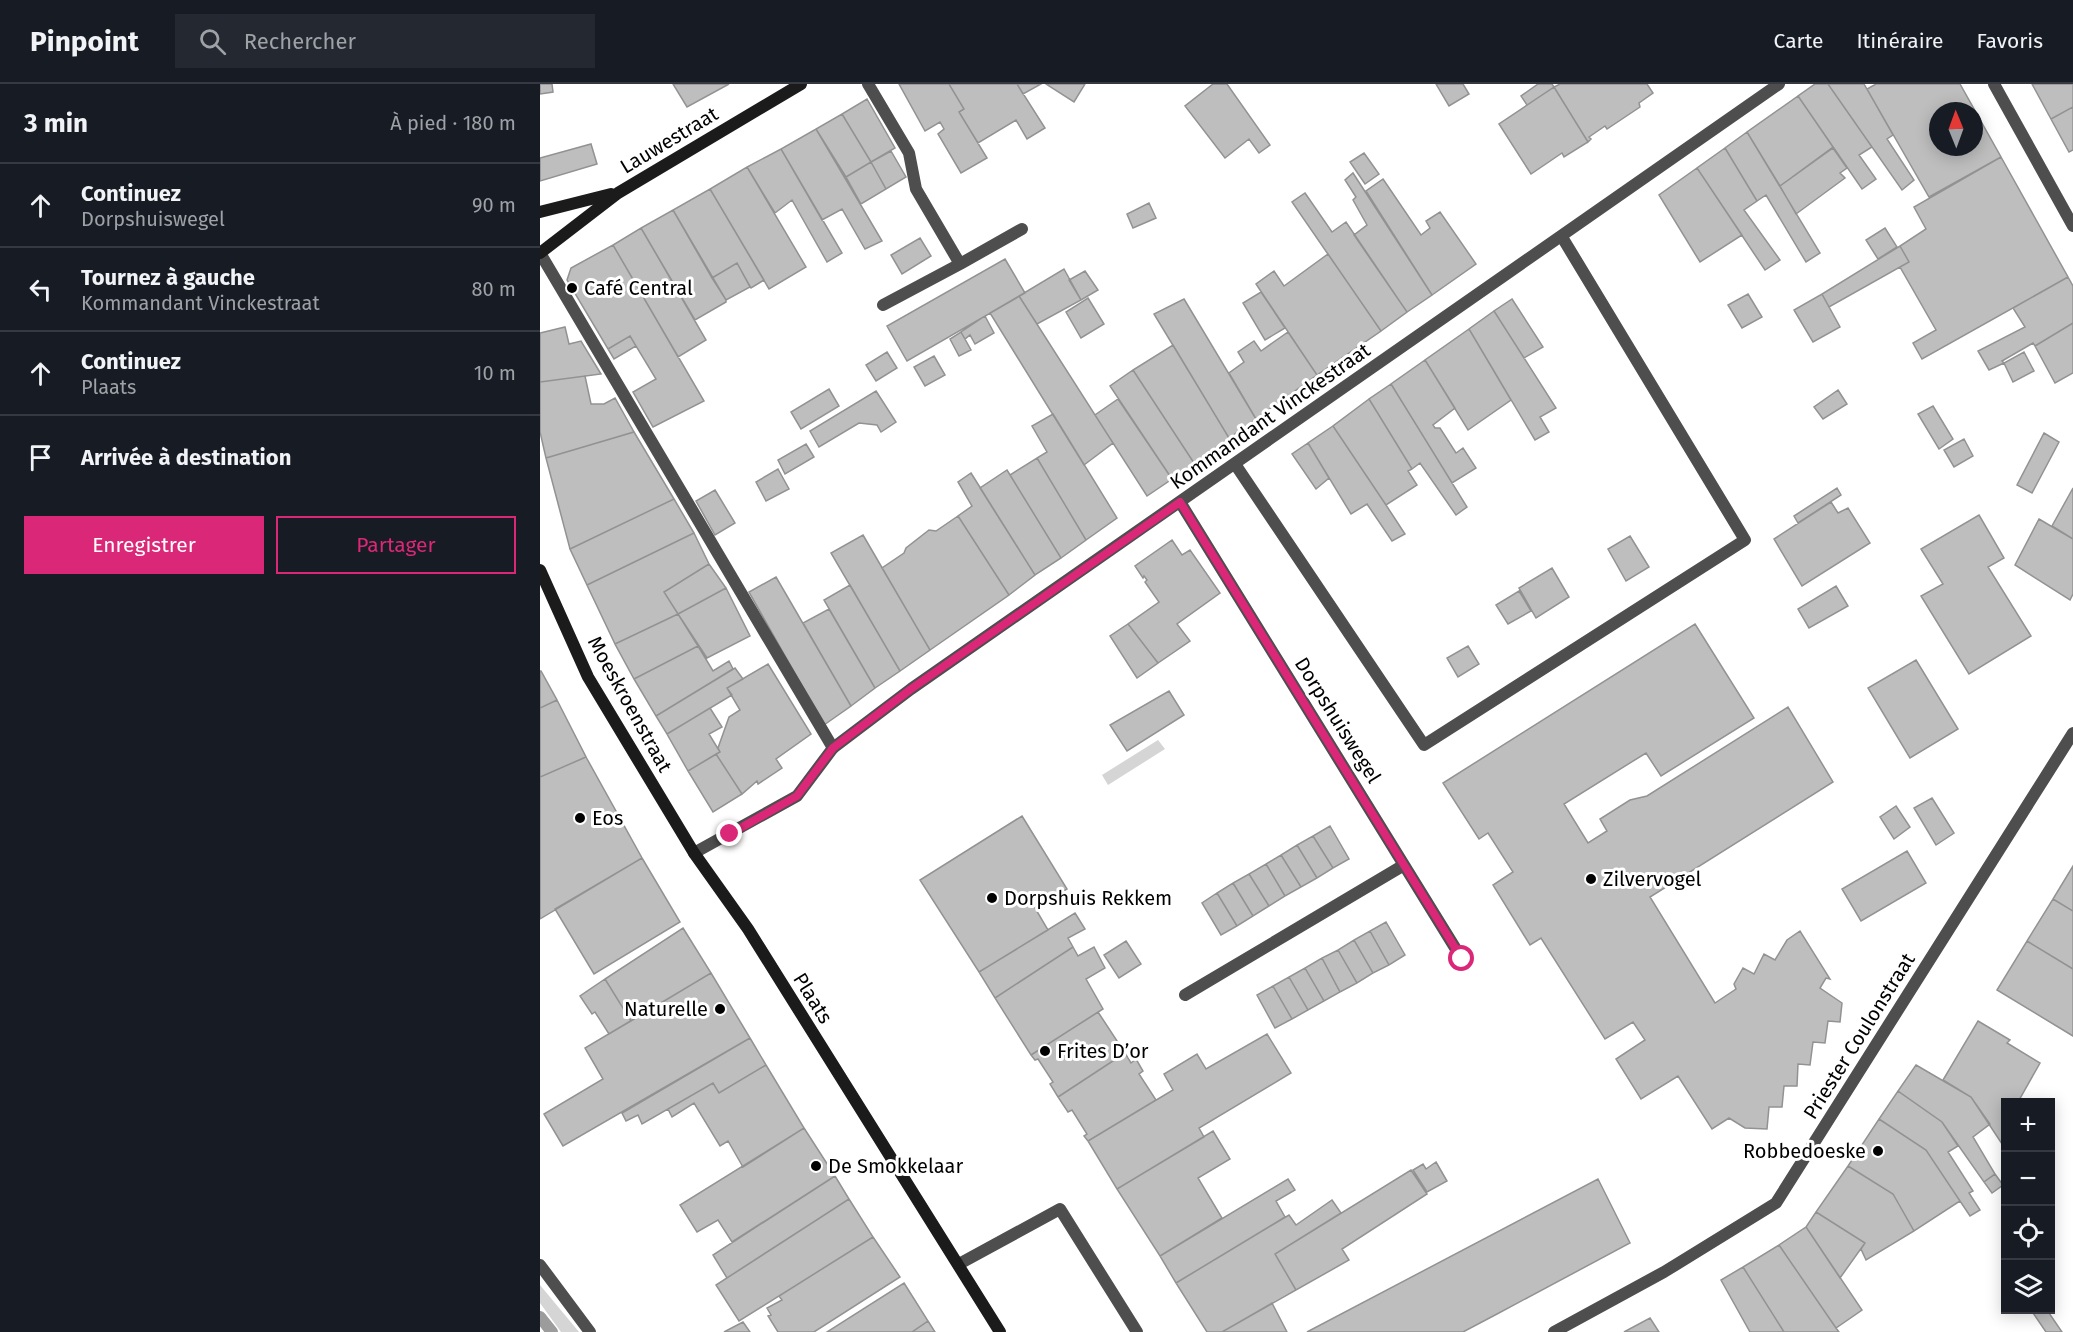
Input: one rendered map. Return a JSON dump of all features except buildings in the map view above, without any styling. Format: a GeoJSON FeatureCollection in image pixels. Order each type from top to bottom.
{"type":"FeatureCollection","features":[{"type":"Feature","properties":{"kind":"main road","name":"Lauwestraat"},"geometry":{"type":"LineString","coordinates":[[540,253],[618,193],[801,84]]}},
{"type":"Feature","properties":{"kind":"main road","name":"Lauwestraat"},"geometry":{"type":"LineString","coordinates":[[540,213],[618,193]]}},
{"type":"Feature","properties":{"kind":"main road","name":"Moeskroenstraat"},"geometry":{"type":"LineString","coordinates":[[540,570],[588,677],[694,853]]}},
{"type":"Feature","properties":{"kind":"main road","name":"Plaats"},"geometry":{"type":"LineString","coordinates":[[694,853],[747,929],[1000,1332]]}},
{"type":"Feature","properties":{"kind":"street"},"geometry":{"type":"LineString","coordinates":[[868,84],[909,153],[916,189],[960,264]]}},
{"type":"Feature","properties":{"kind":"street","name":"Kommandant Vinckestraat"},"geometry":{"type":"LineString","coordinates":[[694,853],[797,796],[833,748],[911,689],[1779,84]]}},
{"type":"Feature","properties":{"kind":"street"},"geometry":{"type":"LineString","coordinates":[[1994,84],[2073,226]]}},
{"type":"Feature","properties":{"kind":"street"},"geometry":{"type":"LineString","coordinates":[[883,305],[1022,229]]}},
{"type":"Feature","properties":{"kind":"street"},"geometry":{"type":"LineString","coordinates":[[1235,464],[1424,745],[1745,540],[1562,237]]}},
{"type":"Feature","properties":{"kind":"street"},"geometry":{"type":"LineString","coordinates":[[540,253],[833,748]]}},
{"type":"Feature","properties":{"kind":"street","name":"Dorpshuiswegel"},"geometry":{"type":"LineString","coordinates":[[1180,502],[1462,959]]}},
{"type":"Feature","properties":{"kind":"street","name":"Priester Coulonstraat"},"geometry":{"type":"LineString","coordinates":[[1554,1332],[1664,1272],[1776,1203],[2073,733]]}},
{"type":"Feature","properties":{"kind":"street"},"geometry":{"type":"LineString","coordinates":[[1185,995],[1404,865]]}},
{"type":"Feature","properties":{"kind":"street"},"geometry":{"type":"LineString","coordinates":[[959,1264],[1059,1209],[1137,1332]]}},
{"type":"Feature","properties":{"kind":"street"},"geometry":{"type":"LineString","coordinates":[[540,1265],[590,1332]]}},
{"type":"Feature","properties":{"kind":"shaded area"},"geometry":{"type":"Polygon","coordinates":[[[1158,740],[1165,749],[1108,785],[1102,775],[1158,740]]]}},
{"type":"Feature","properties":{"kind":"shaded area"},"geometry":{"type":"Polygon","coordinates":[[[540,1285],[579,1332],[561,1332],[540,1303],[540,1285]]]}},
{"type":"Feature","properties":{"kind":"waterway"},"geometry":{"type":"LineString","coordinates":[[540,1317],[552,1332]]}},
{"type":"Feature","properties":{"kind":"place","name":"Café Central"},"geometry":{"type":"Point","coordinates":[572,288]}},
{"type":"Feature","properties":{"kind":"place","name":"Eos"},"geometry":{"type":"Point","coordinates":[580,818]}},
{"type":"Feature","properties":{"kind":"place","name":"Zilvervogel"},"geometry":{"type":"Point","coordinates":[1591,879]}},
{"type":"Feature","properties":{"kind":"place","name":"Dorpshuis Rekkem"},"geometry":{"type":"Point","coordinates":[992,898]}},
{"type":"Feature","properties":{"kind":"place","name":"Naturelle"},"geometry":{"type":"Point","coordinates":[720,1009]}},
{"type":"Feature","properties":{"kind":"place","name":"Frites D’or"},"geometry":{"type":"Point","coordinates":[1045,1051]}},
{"type":"Feature","properties":{"kind":"place","name":"Robbedoeske"},"geometry":{"type":"Point","coordinates":[1878,1151]}},
{"type":"Feature","properties":{"kind":"place","name":"De Smokkelaar"},"geometry":{"type":"Point","coordinates":[816,1166]}},
{"type":"Feature","properties":{"kind":"route"},"geometry":{"type":"LineString","coordinates":[[730,834],[797,796],[833,748],[911,689],[1180,502],[1462,959]]}}]}
